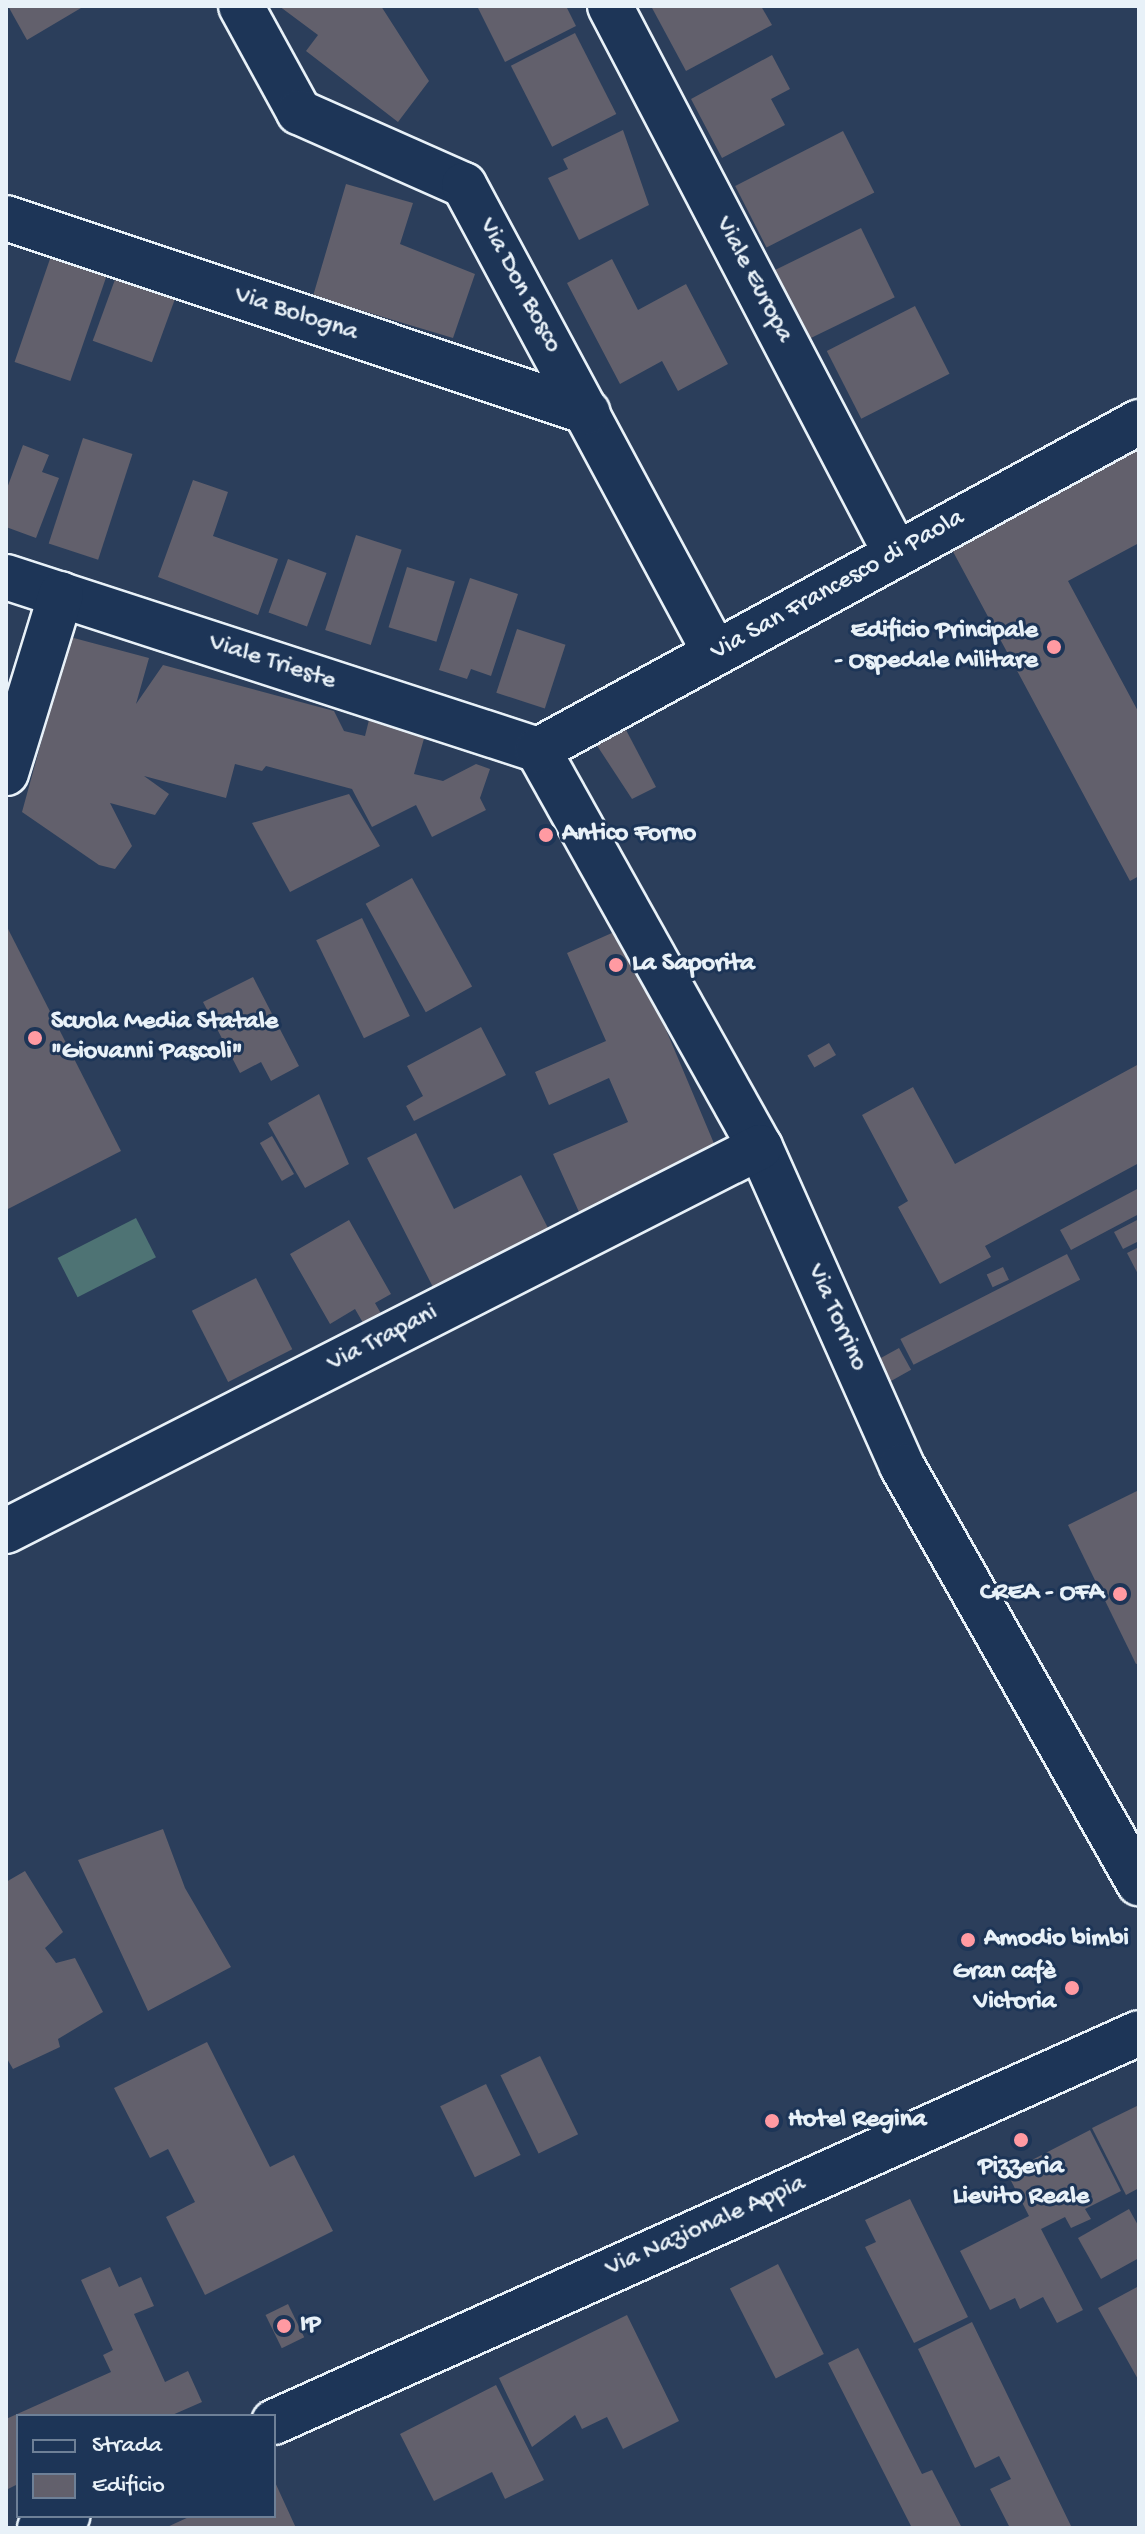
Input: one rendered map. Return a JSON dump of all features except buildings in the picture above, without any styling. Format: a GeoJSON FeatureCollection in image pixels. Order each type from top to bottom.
{"type":"FeatureCollection","features":[{"type":"Feature","properties":{"kind":"street","name":"Via Don Bosco"},"geometry":{"type":"LineString","coordinates":[[241,6],[299,112],[464,185],[715,653]]}},
{"type":"Feature","properties":{"kind":"street","name":"Viale Europa"},"geometry":{"type":"LineString","coordinates":[[610,6],[896,554]]}},
{"type":"Feature","properties":{"kind":"street","name":"Via Bologna"},"geometry":{"type":"LineString","coordinates":[[6,218],[587,412]]}},
{"type":"Feature","properties":{"kind":"street","name":"Via San Francesco di Paola"},"geometry":{"type":"LineString","coordinates":[[538,750],[1139,422]]}},
{"type":"Feature","properties":{"kind":"street","name":"Viale Trieste"},"geometry":{"type":"LineString","coordinates":[[6,577],[538,750]]}},
{"type":"Feature","properties":{"kind":"street"},"geometry":{"type":"LineString","coordinates":[[6,773],[61,594]]}},
{"type":"Feature","properties":{"kind":"street","name":"Via Torrino"},"geometry":{"type":"LineString","coordinates":[[538,750],[760,1147],[902,1466],[1139,1883]]}},
{"type":"Feature","properties":{"kind":"street","name":"Via Trapani"},"geometry":{"type":"LineString","coordinates":[[6,1531],[760,1147]]}},
{"type":"Feature","properties":{"kind":"street","name":"Via Nazionale Appia"},"geometry":{"type":"LineString","coordinates":[[276,2421],[1139,2033]]}},
{"type":"Feature","properties":{"kind":"street"},"geometry":{"type":"LineString","coordinates":[[40,2528],[62,2518]]}},
{"type":"Feature","properties":{"kind":"green space"},"geometry":{"type":"Polygon","coordinates":[[[136,1218],[156,1257],[78,1297],[58,1258],[136,1218]]]}},
{"type":"Feature","properties":{"kind":"place","name":"Edificio Principale - Ospedale Militare"},"geometry":{"type":"Point","coordinates":[1054,647]}},
{"type":"Feature","properties":{"kind":"place","name":"Antico Forno"},"geometry":{"type":"Point","coordinates":[546,835]}},
{"type":"Feature","properties":{"kind":"place","name":"La Saporita"},"geometry":{"type":"Point","coordinates":[616,965]}},
{"type":"Feature","properties":{"kind":"place","name":"Scuola Media Statale \"Giovanni Pascoli\""},"geometry":{"type":"Point","coordinates":[35,1038]}},
{"type":"Feature","properties":{"kind":"place","name":"CREA - OFA"},"geometry":{"type":"Point","coordinates":[1120,1594]}},
{"type":"Feature","properties":{"kind":"place","name":"Amodio bimbi"},"geometry":{"type":"Point","coordinates":[968,1940]}},
{"type":"Feature","properties":{"kind":"place","name":"Gran cafè Victoria"},"geometry":{"type":"Point","coordinates":[1072,1988]}},
{"type":"Feature","properties":{"kind":"place","name":"Hotel Regina"},"geometry":{"type":"Point","coordinates":[772,2121]}},
{"type":"Feature","properties":{"kind":"place","name":"Pizzeria Lievito Reale"},"geometry":{"type":"Point","coordinates":[1021,2140]}},
{"type":"Feature","properties":{"kind":"place","name":"IP"},"geometry":{"type":"Point","coordinates":[284,2326]}}]}
